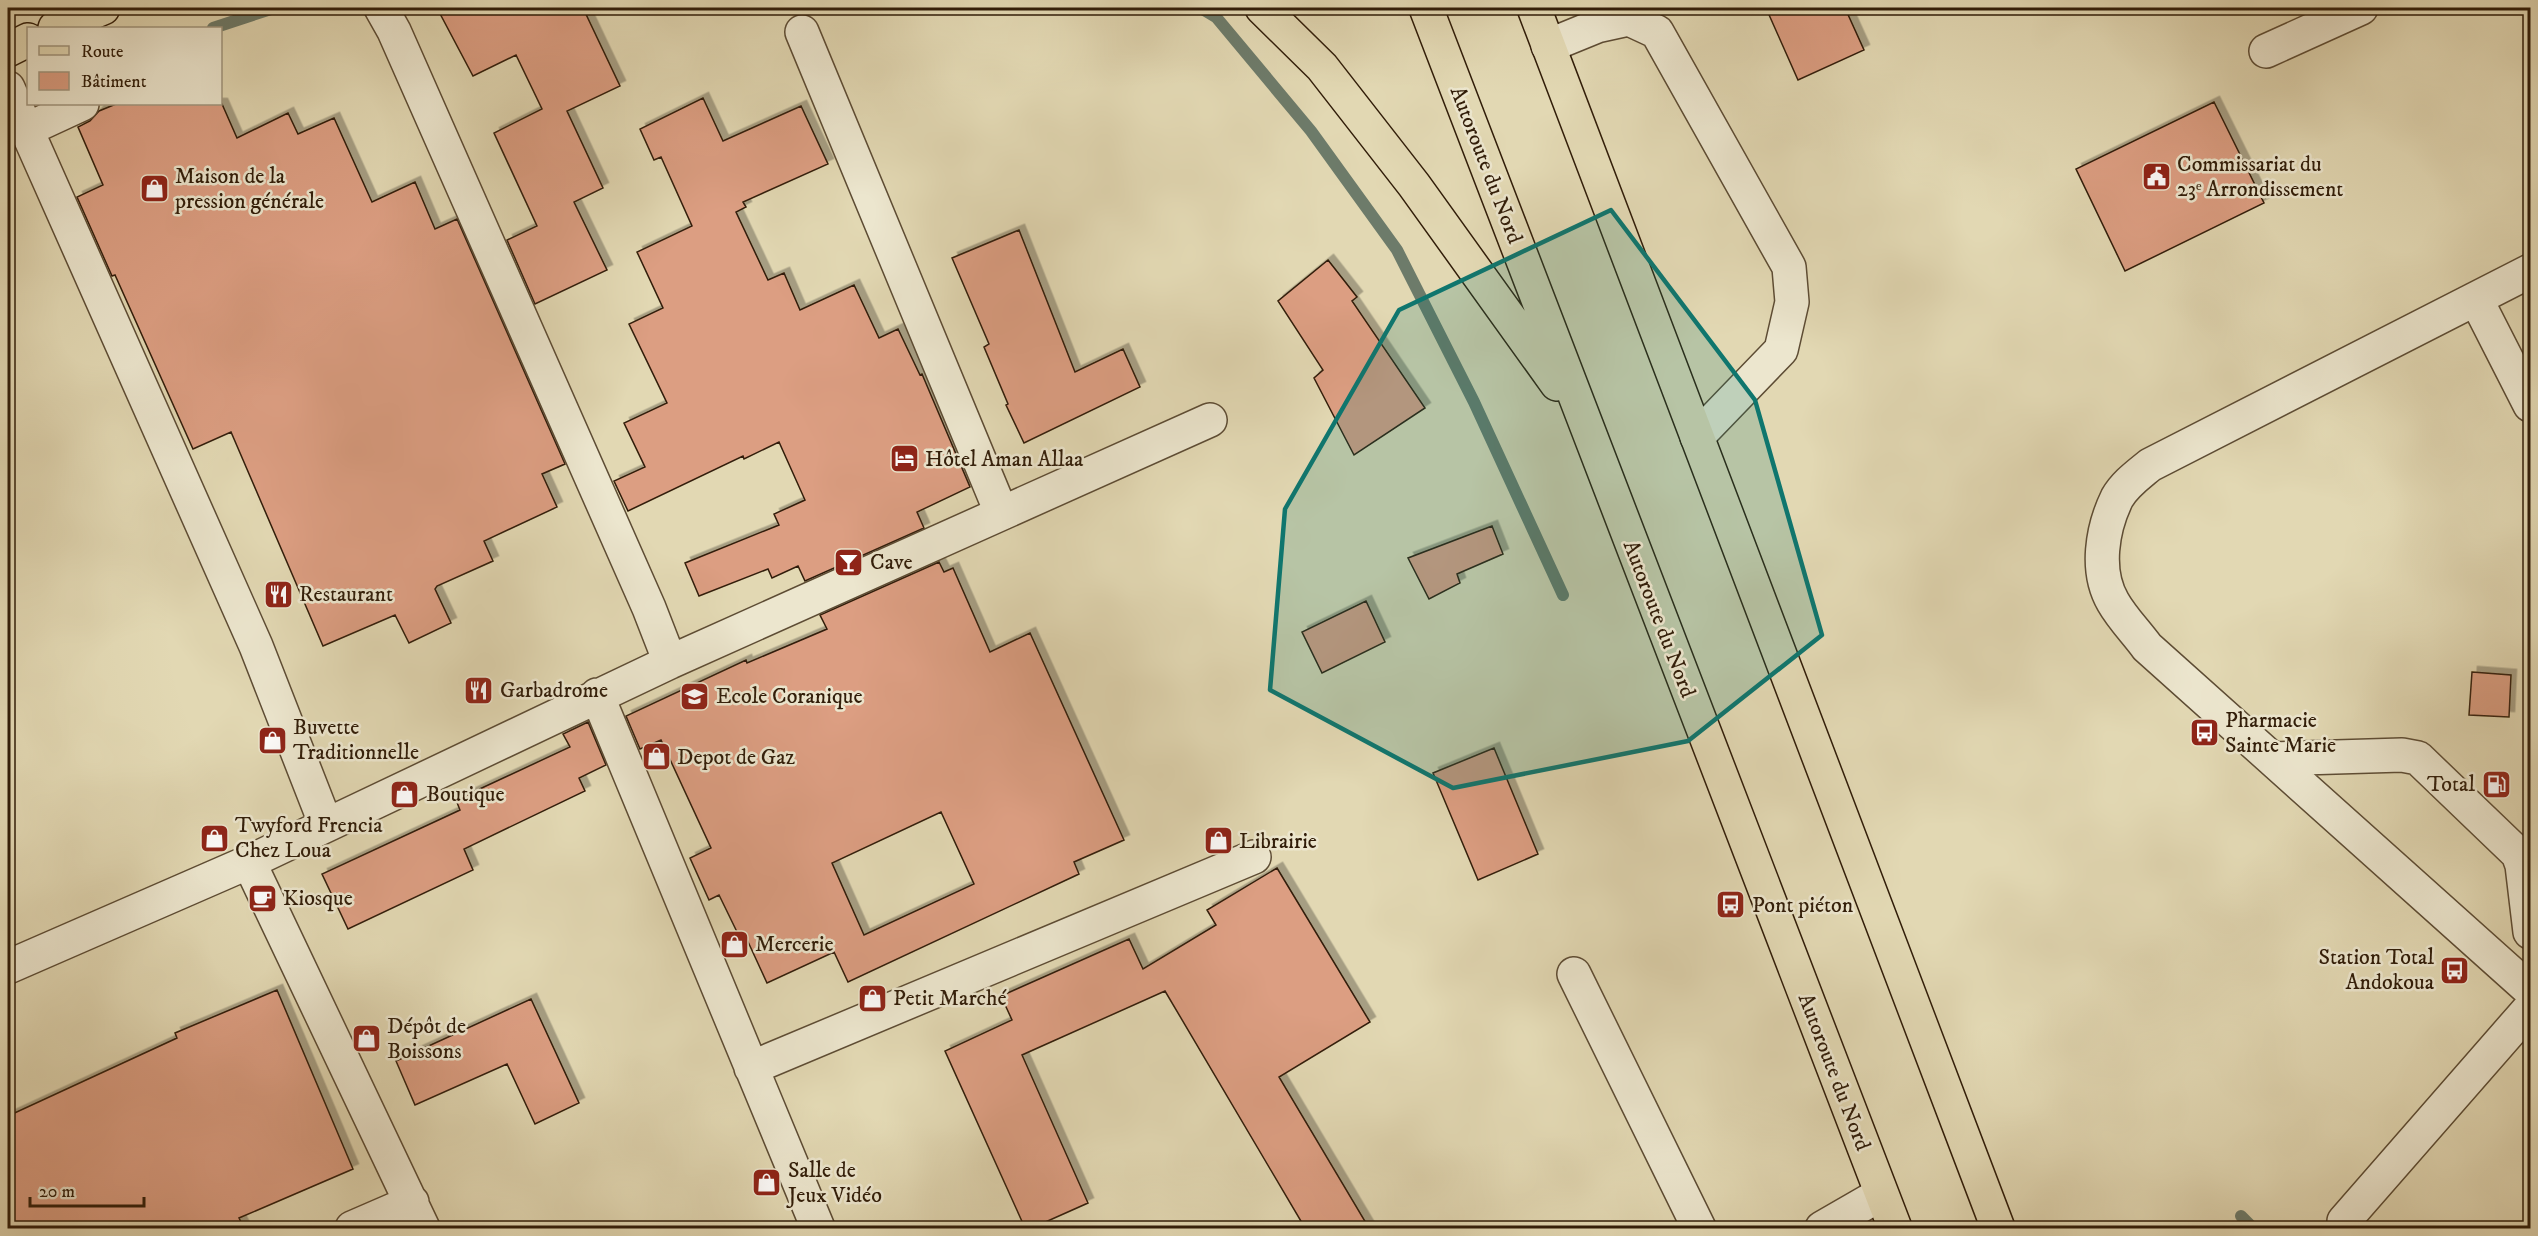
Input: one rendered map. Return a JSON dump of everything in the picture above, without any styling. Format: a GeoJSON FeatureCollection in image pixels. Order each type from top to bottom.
{"type":"FeatureCollection","features":[{"type":"Feature","properties":{"kind":"main road"},"geometry":{"type":"LineString","coordinates":[[57,27],[103,8]]}},
{"type":"Feature","properties":{"kind":"main road"},"geometry":{"type":"LineString","coordinates":[[1262,8],[1322,67],[1414,185],[1582,420]]}},
{"type":"Feature","properties":{"kind":"main road","name":"Autoroute du Nord"},"geometry":{"type":"LineString","coordinates":[[1426,8],[1887,1217]]}},
{"type":"Feature","properties":{"kind":"main road"},"geometry":{"type":"LineString","coordinates":[[1534,8],[1998,1228]]}},
{"type":"Feature","properties":{"kind":"main road"},"geometry":{"type":"LineString","coordinates":[[8,50],[27,40]]}},
{"type":"Feature","properties":{"kind":"street"},"geometry":{"type":"LineString","coordinates":[[381,8],[394,32],[644,597],[670,662]]}},
{"type":"Feature","properties":{"kind":"street"},"geometry":{"type":"LineString","coordinates":[[2266,51],[2361,8]]}},
{"type":"Feature","properties":{"kind":"street"},"geometry":{"type":"LineString","coordinates":[[1548,46],[1631,13],[1657,32],[1789,267],[1792,302],[1781,351],[1697,437]]}},
{"type":"Feature","properties":{"kind":"street"},"geometry":{"type":"LineString","coordinates":[[801,32],[1000,512]]}},
{"type":"Feature","properties":{"kind":"street"},"geometry":{"type":"LineString","coordinates":[[8,88],[256,646],[326,825]]}},
{"type":"Feature","properties":{"kind":"street"},"geometry":{"type":"LineString","coordinates":[[25,125],[79,105]]}},
{"type":"Feature","properties":{"kind":"street"},"geometry":{"type":"LineString","coordinates":[[2530,271],[2150,465],[2132,480],[2118,497],[2107,525],[2102,555],[2103,578],[2112,601],[2147,647],[2530,990]]}},
{"type":"Feature","properties":{"kind":"street"},"geometry":{"type":"LineString","coordinates":[[2476,299],[2530,405]]}},
{"type":"Feature","properties":{"kind":"street"},"geometry":{"type":"LineString","coordinates":[[8,967],[249,862],[670,662],[1000,512],[1210,420]]}},
{"type":"Feature","properties":{"kind":"street"},"geometry":{"type":"LineString","coordinates":[[597,696],[818,1228]]}},
{"type":"Feature","properties":{"kind":"street"},"geometry":{"type":"LineString","coordinates":[[2272,759],[2402,755],[2418,758],[2518,854],[2522,865],[2530,932]]}},
{"type":"Feature","properties":{"kind":"street"},"geometry":{"type":"LineString","coordinates":[[751,1068],[1254,857]]}},
{"type":"Feature","properties":{"kind":"street"},"geometry":{"type":"LineString","coordinates":[[249,862],[417,1215],[352,1228]]}},
{"type":"Feature","properties":{"kind":"street"},"geometry":{"type":"LineString","coordinates":[[1574,974],[1699,1228]]}},
{"type":"Feature","properties":{"kind":"street"},"geometry":{"type":"LineString","coordinates":[[2344,1221],[2530,1008]]}},
{"type":"Feature","properties":{"kind":"street"},"geometry":{"type":"LineString","coordinates":[[1822,1228],[1887,1217]]}},
{"type":"Feature","properties":{"kind":"highlighted area"},"geometry":{"type":"Polygon","coordinates":[[[1611,210],[1755,400],[1822,635],[1688,741],[1453,788],[1270,690],[1285,509],[1399,310],[1611,210]]]}},
{"type":"Feature","properties":{"kind":"building"},"geometry":{"type":"Polygon","coordinates":[[[437,8],[583,8],[620,86],[567,111],[603,188],[574,202],[607,270],[535,304],[507,240],[537,226],[494,133],[542,109],[516,55],[473,76],[437,8]]]}},
{"type":"Feature","properties":{"kind":"building"},"geometry":{"type":"Polygon","coordinates":[[[1766,8],[1845,8],[1864,50],[1798,80],[1766,8]]]}},
{"type":"Feature","properties":{"kind":"building"},"geometry":{"type":"Polygon","coordinates":[[[703,98],[723,141],[801,106],[828,164],[743,202],[746,207],[736,212],[768,280],[784,273],[800,310],[854,285],[879,338],[898,329],[920,375],[922,374],[970,487],[917,512],[924,528],[805,581],[798,566],[772,578],[768,569],[699,596],[685,563],[779,525],[774,514],[805,500],[779,442],[744,459],[743,456],[628,511],[614,481],[645,467],[624,423],[667,403],[629,324],[663,308],[637,252],[692,226],[661,157],[654,160],[640,129],[703,98]]]}},
{"type":"Feature","properties":{"kind":"building"},"geometry":{"type":"Polygon","coordinates":[[[2214,102],[2264,203],[2125,271],[2076,169],[2214,102]]]}},
{"type":"Feature","properties":{"kind":"building"},"geometry":{"type":"Polygon","coordinates":[[[222,104],[237,138],[288,113],[298,134],[334,118],[372,202],[415,182],[435,229],[457,219],[565,464],[542,474],[557,507],[484,541],[493,561],[437,586],[435,589],[451,623],[409,643],[395,615],[323,646],[231,432],[193,449],[115,275],[112,276],[77,197],[103,185],[78,127],[90,121],[99,111],[114,105],[222,104]]]}},
{"type":"Feature","properties":{"kind":"building"},"geometry":{"type":"Polygon","coordinates":[[[1019,230],[1075,372],[1123,349],[1140,387],[1024,443],[1006,405],[1008,404],[984,347],[989,344],[952,258],[1019,230]]]}},
{"type":"Feature","properties":{"kind":"building"},"geometry":{"type":"Polygon","coordinates":[[[1328,260],[1357,297],[1352,301],[1425,408],[1354,455],[1314,378],[1323,370],[1278,301],[1328,260]]]}},
{"type":"Feature","properties":{"kind":"building"},"geometry":{"type":"Polygon","coordinates":[[[1492,526],[1503,554],[1457,574],[1460,583],[1429,599],[1408,558],[1492,526]]]}},
{"type":"Feature","properties":{"kind":"building"},"geometry":{"type":"Polygon","coordinates":[[[939,562],[944,572],[953,568],[990,652],[1030,633],[1124,840],[1074,862],[1079,874],[848,982],[834,952],[767,983],[744,933],[739,936],[719,895],[709,900],[690,858],[711,848],[661,740],[640,749],[626,716],[746,660],[747,663],[827,629],[820,615],[939,562]],[[941,812],[832,863],[864,935],[974,884],[941,812]]]}},
{"type":"Feature","properties":{"kind":"building"},"geometry":{"type":"Polygon","coordinates":[[[1366,601],[1385,642],[1322,673],[1302,632],[1366,601]]]}},
{"type":"Feature","properties":{"kind":"building"},"geometry":{"type":"Polygon","coordinates":[[[2472,672],[2511,675],[2509,717],[2469,715],[2472,672]]]}},
{"type":"Feature","properties":{"kind":"building"},"geometry":{"type":"Polygon","coordinates":[[[588,722],[606,765],[579,778],[585,791],[464,849],[473,870],[348,929],[322,874],[460,810],[456,800],[570,747],[563,734],[588,722]]]}},
{"type":"Feature","properties":{"kind":"building"},"geometry":{"type":"Polygon","coordinates":[[[1494,748],[1538,854],[1478,880],[1433,773],[1494,748]]]}},
{"type":"Feature","properties":{"kind":"building"},"geometry":{"type":"Polygon","coordinates":[[[1277,868],[1370,1022],[1279,1077],[1369,1228],[1305,1228],[1165,991],[1022,1055],[1088,1203],[1032,1228],[1025,1228],[945,1051],[1012,1020],[1001,996],[1129,939],[1143,969],[1216,925],[1207,910],[1277,868]]]}},
{"type":"Feature","properties":{"kind":"building"},"geometry":{"type":"Polygon","coordinates":[[[277,990],[353,1169],[239,1218],[244,1228],[16,1228],[8,1210],[8,1116],[177,1038],[175,1033],[277,990]]]}},
{"type":"Feature","properties":{"kind":"building"},"geometry":{"type":"Polygon","coordinates":[[[531,999],[579,1103],[535,1124],[507,1064],[415,1105],[396,1061],[531,999]]]}},
{"type":"Feature","properties":{"kind":"waterway"},"geometry":{"type":"LineString","coordinates":[[216,27],[274,8]]}},
{"type":"Feature","properties":{"kind":"waterway"},"geometry":{"type":"LineString","coordinates":[[1201,8],[1216,17],[1311,131],[1397,250],[1474,402],[1563,595]]}},
{"type":"Feature","properties":{"kind":"waterway"},"geometry":{"type":"LineString","coordinates":[[2241,1216],[2253,1228]]}},
{"type":"Feature","properties":{"kind":"place","name":"Commissariat du 23ᵉ Arrondissement"},"geometry":{"type":"Point","coordinates":[2156,177]}},
{"type":"Feature","properties":{"kind":"place","name":"Maison de la pression générale"},"geometry":{"type":"Point","coordinates":[154,189]}},
{"type":"Feature","properties":{"kind":"place","name":"Hôtel Aman Allaa"},"geometry":{"type":"Point","coordinates":[904,459]}},
{"type":"Feature","properties":{"kind":"place","name":"Cave"},"geometry":{"type":"Point","coordinates":[849,562]}},
{"type":"Feature","properties":{"kind":"place","name":"Restaurant"},"geometry":{"type":"Point","coordinates":[278,594]}},
{"type":"Feature","properties":{"kind":"place","name":"Garbadrome"},"geometry":{"type":"Point","coordinates":[479,690]}},
{"type":"Feature","properties":{"kind":"place","name":"Ecole Coranique"},"geometry":{"type":"Point","coordinates":[695,696]}},
{"type":"Feature","properties":{"kind":"place","name":"Pharmacie Sainte Marie"},"geometry":{"type":"Point","coordinates":[2204,733]}},
{"type":"Feature","properties":{"kind":"place","name":"Buvette Traditionnelle"},"geometry":{"type":"Point","coordinates":[272,740]}},
{"type":"Feature","properties":{"kind":"place","name":"Depot de Gaz"},"geometry":{"type":"Point","coordinates":[656,757]}},
{"type":"Feature","properties":{"kind":"place","name":"Total"},"geometry":{"type":"Point","coordinates":[2496,784]}},
{"type":"Feature","properties":{"kind":"place","name":"Boutique"},"geometry":{"type":"Point","coordinates":[405,794]}},
{"type":"Feature","properties":{"kind":"place","name":"Twyford Frencia Chez Loua"},"geometry":{"type":"Point","coordinates":[214,838]}},
{"type":"Feature","properties":{"kind":"place","name":"Librairie"},"geometry":{"type":"Point","coordinates":[1218,841]}},
{"type":"Feature","properties":{"kind":"place","name":"Kiosque"},"geometry":{"type":"Point","coordinates":[262,898]}},
{"type":"Feature","properties":{"kind":"place","name":"Pont piéton"},"geometry":{"type":"Point","coordinates":[1731,905]}},
{"type":"Feature","properties":{"kind":"place","name":"Mercerie"},"geometry":{"type":"Point","coordinates":[734,944]}},
{"type":"Feature","properties":{"kind":"place","name":"Station Total Andokoua"},"geometry":{"type":"Point","coordinates":[2455,970]}},
{"type":"Feature","properties":{"kind":"place","name":"Petit Marché"},"geometry":{"type":"Point","coordinates":[872,998]}},
{"type":"Feature","properties":{"kind":"place","name":"Dépôt de Boissons"},"geometry":{"type":"Point","coordinates":[366,1039]}},
{"type":"Feature","properties":{"kind":"place","name":"Salle de Jeux Vidéo"},"geometry":{"type":"Point","coordinates":[767,1183]}}]}
